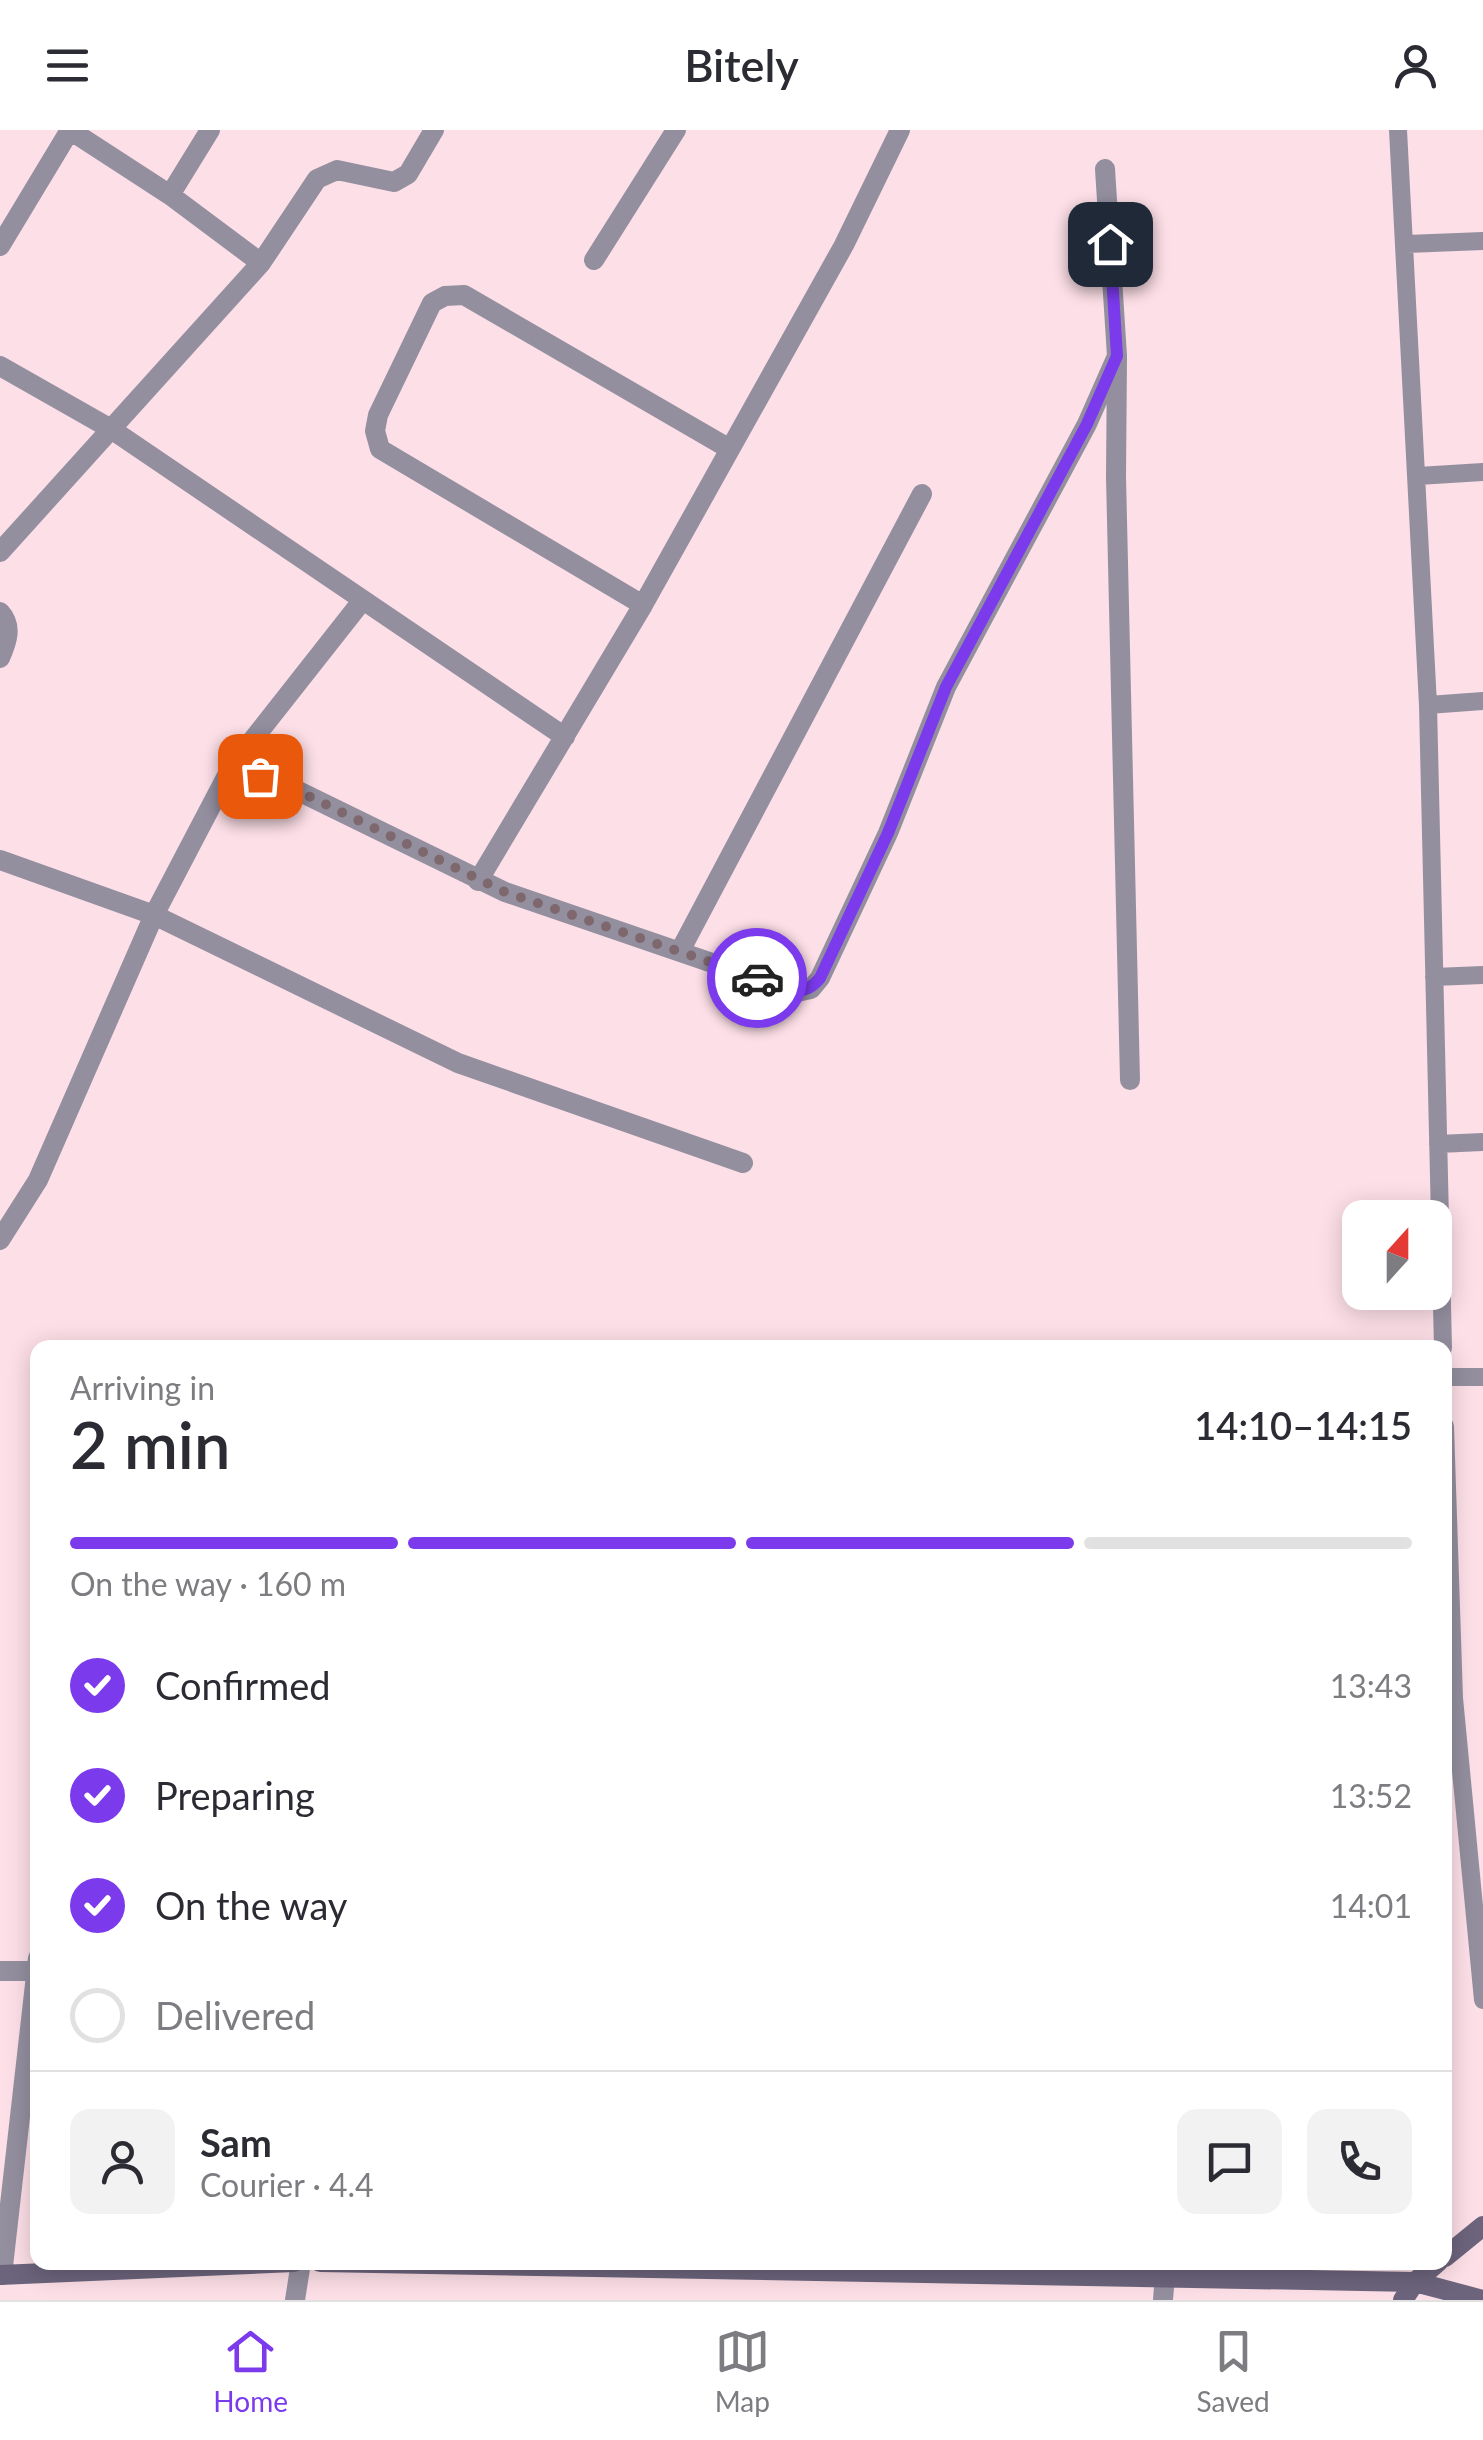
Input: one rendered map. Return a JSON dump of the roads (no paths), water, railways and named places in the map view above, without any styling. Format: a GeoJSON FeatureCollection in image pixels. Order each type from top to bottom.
{"type":"FeatureCollection","features":[{"type":"Feature","properties":{"kind":"street"},"geometry":{"type":"LineString","coordinates":[[0,246],[70,130],[261,263]]}},
{"type":"Feature","properties":{"kind":"street"},"geometry":{"type":"LineString","coordinates":[[170,196],[210,130]]}},
{"type":"Feature","properties":{"kind":"street"},"geometry":{"type":"LineString","coordinates":[[0,552],[261,263],[318,179],[337,170],[394,182],[408,174],[434,130]]}},
{"type":"Feature","properties":{"kind":"street"},"geometry":{"type":"LineString","coordinates":[[594,260],[676,130]]}},
{"type":"Feature","properties":{"kind":"street"},"geometry":{"type":"LineString","coordinates":[[478,880],[643,605],[844,245],[900,130]]}},
{"type":"Feature","properties":{"kind":"street"},"geometry":{"type":"LineString","coordinates":[[1105,169],[1117,356],[1116,477],[1130,1080]]}},
{"type":"Feature","properties":{"kind":"street"},"geometry":{"type":"LineString","coordinates":[[643,605],[380,449],[375,430],[378,415],[432,303],[446,296],[464,295],[728,448]]}},
{"type":"Feature","properties":{"kind":"street"},"geometry":{"type":"LineString","coordinates":[[232,766],[288,786],[478,880],[797,992],[811,989],[820,978],[888,833],[946,687],[1087,424],[1117,356]]}},
{"type":"Feature","properties":{"kind":"street"},"geometry":{"type":"LineString","coordinates":[[0,366],[111,429],[565,736]]}},
{"type":"Feature","properties":{"kind":"street"},"geometry":{"type":"LineString","coordinates":[[680,951],[922,494]]}},
{"type":"Feature","properties":{"kind":"street"},"geometry":{"type":"LineString","coordinates":[[0,1240],[38,1180],[154,915],[232,766],[362,600]]}},
{"type":"Feature","properties":{"kind":"street"},"geometry":{"type":"LineString","coordinates":[[0,612],[6,618],[8,632],[0,658]]}},
{"type":"Feature","properties":{"kind":"street"},"geometry":{"type":"LineString","coordinates":[[0,860],[154,915],[458,1063],[743,1163]]}},
{"type":"Feature","properties":{"kind":"street"},"geometry":{"type":"LineString","coordinates":[[0,1971],[30,1965]]}},
{"type":"Feature","properties":{"kind":"street"},"geometry":{"type":"LineString","coordinates":[[30,2041],[1,2276],[104,2270]]}},
{"type":"Feature","properties":{"kind":"street"},"geometry":{"type":"LineString","coordinates":[[1452,2251],[1483,2226]]}},
{"type":"Feature","properties":{"kind":"street"},"geometry":{"type":"LineString","coordinates":[[295,2300],[297,2270]]}},
{"type":"Feature","properties":{"kind":"street"},"geometry":{"type":"LineString","coordinates":[[1163,2300],[1166,2270]]}},
{"type":"Feature","properties":{"kind":"street"},"geometry":{"type":"LineString","coordinates":[[1177,2270],[1483,2300]]}},
{"type":"Feature","properties":{"kind":"street"},"geometry":{"type":"LineString","coordinates":[[1409,2291],[1430,2270]]}},
{"type":"Feature","properties":{"kind":"lane"},"geometry":{"type":"LineString","coordinates":[[1398,130],[1428,704],[1443,1340]]}},
{"type":"Feature","properties":{"kind":"lane"},"geometry":{"type":"LineString","coordinates":[[1406,244],[1483,240]]}},
{"type":"Feature","properties":{"kind":"lane"},"geometry":{"type":"LineString","coordinates":[[1418,476],[1483,472]]}},
{"type":"Feature","properties":{"kind":"lane"},"geometry":{"type":"LineString","coordinates":[[1428,704],[1483,701]]}},
{"type":"Feature","properties":{"kind":"lane"},"geometry":{"type":"LineString","coordinates":[[1434,977],[1483,975]]}},
{"type":"Feature","properties":{"kind":"lane"},"geometry":{"type":"LineString","coordinates":[[1438,1144],[1483,1142]]}},
{"type":"Feature","properties":{"kind":"lane"},"geometry":{"type":"LineString","coordinates":[[1452,1377],[1483,1377]]}},
{"type":"Feature","properties":{"kind":"lane"},"geometry":{"type":"LineString","coordinates":[[1452,1638],[1454,1698],[1483,2000]]}}]}
